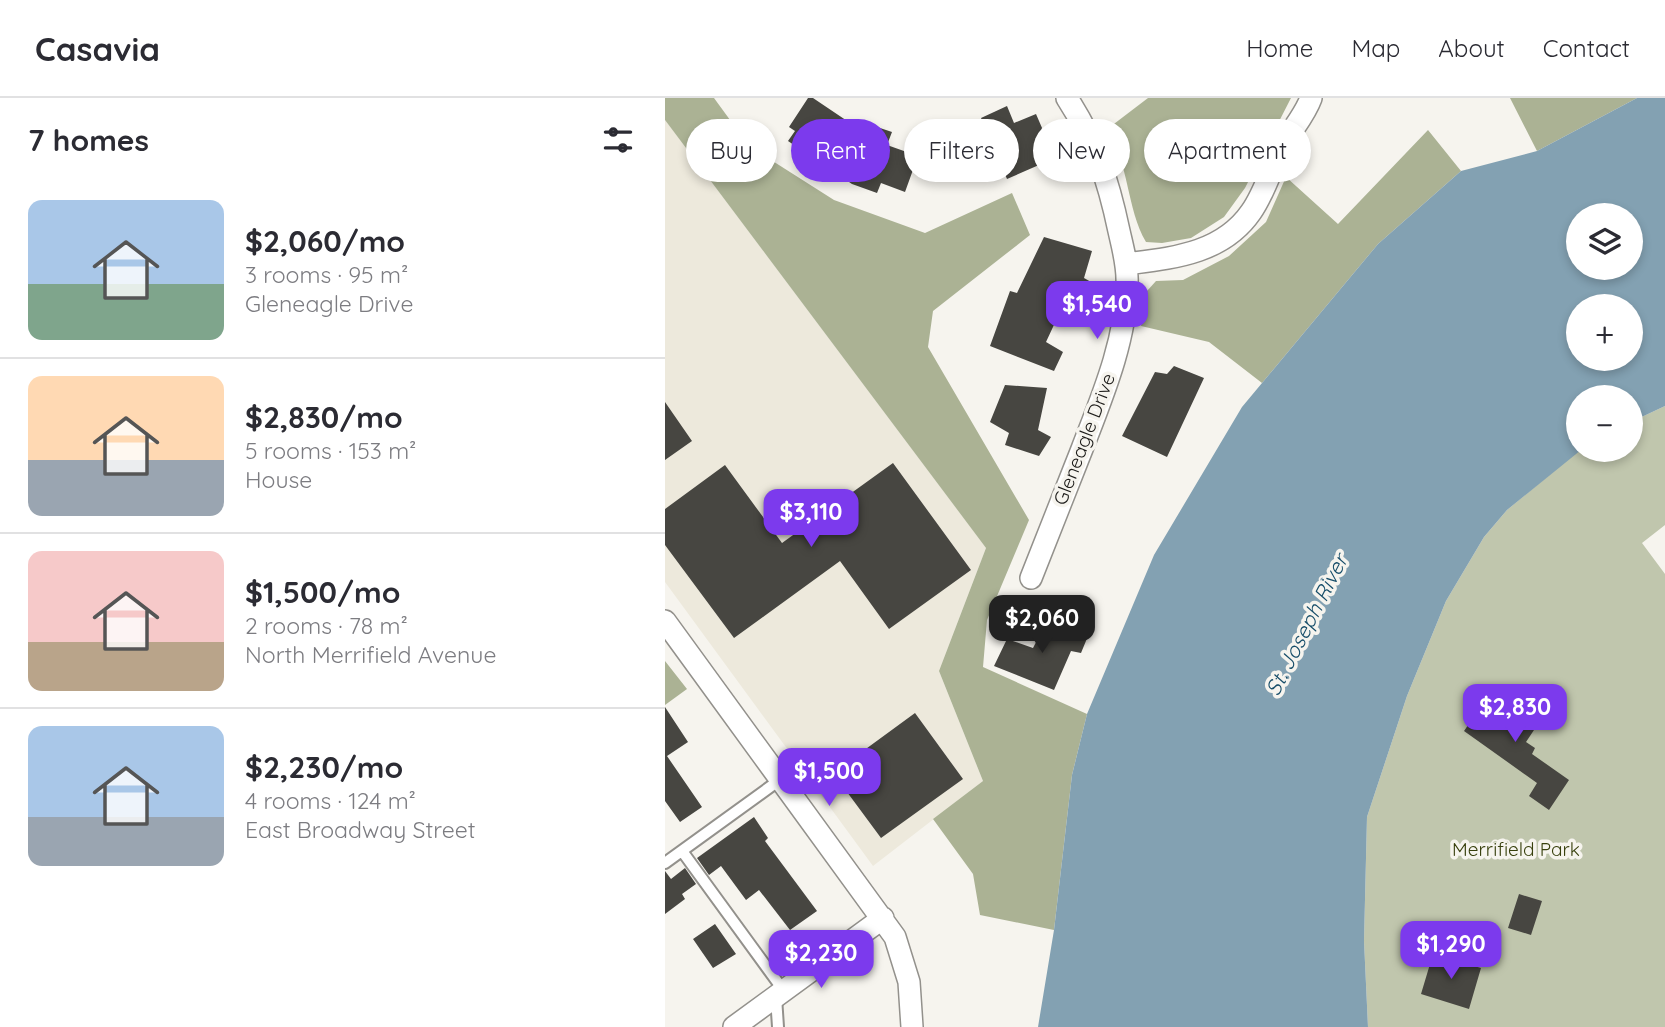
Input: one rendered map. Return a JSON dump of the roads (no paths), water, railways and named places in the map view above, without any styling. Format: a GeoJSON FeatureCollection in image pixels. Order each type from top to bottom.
{"type":"FeatureCollection","features":[{"type":"Feature","properties":{"kind":"street","name":"Gleneagle Drive"},"geometry":{"type":"LineString","coordinates":[[1031,578],[1099,404],[1125,315],[1126,264],[1113,202],[1101,161],[1088,131],[1067,98]]}},
{"type":"Feature","properties":{"kind":"street"},"geometry":{"type":"LineString","coordinates":[[1126,264],[1183,257],[1211,246],[1229,234],[1251,213],[1282,146],[1307,110],[1311,98]]}},
{"type":"Feature","properties":{"kind":"street"},"geometry":{"type":"LineString","coordinates":[[665,621],[895,937],[909,982],[912,1027]]}},
{"type":"Feature","properties":{"kind":"street"},"geometry":{"type":"LineString","coordinates":[[734,1027],[883,918]]}},
{"type":"Feature","properties":{"kind":"lane"},"geometry":{"type":"LineString","coordinates":[[665,863],[781,779]]}},
{"type":"Feature","properties":{"kind":"lane"},"geometry":{"type":"LineString","coordinates":[[682,851],[780,994],[778,1027]]}},
{"type":"Feature","properties":{"kind":"water","name":"St. Joseph River"},"geometry":{"type":"Polygon","coordinates":[[[1637,98],[1665,98],[1665,406],[1643,416],[1643,385],[1566,385],[1566,462],[1507,510],[1484,537],[1446,601],[1407,696],[1367,817],[1364,941],[1368,1027],[1038,1027],[1054,930],[1072,775],[1087,714],[1154,555],[1242,407],[1378,244],[1461,171],[1537,151],[1637,98]]]}},
{"type":"Feature","properties":{"kind":"park label","name":"Merrifield Park"},"geometry":{"type":"Point","coordinates":[1516,849]}}]}
